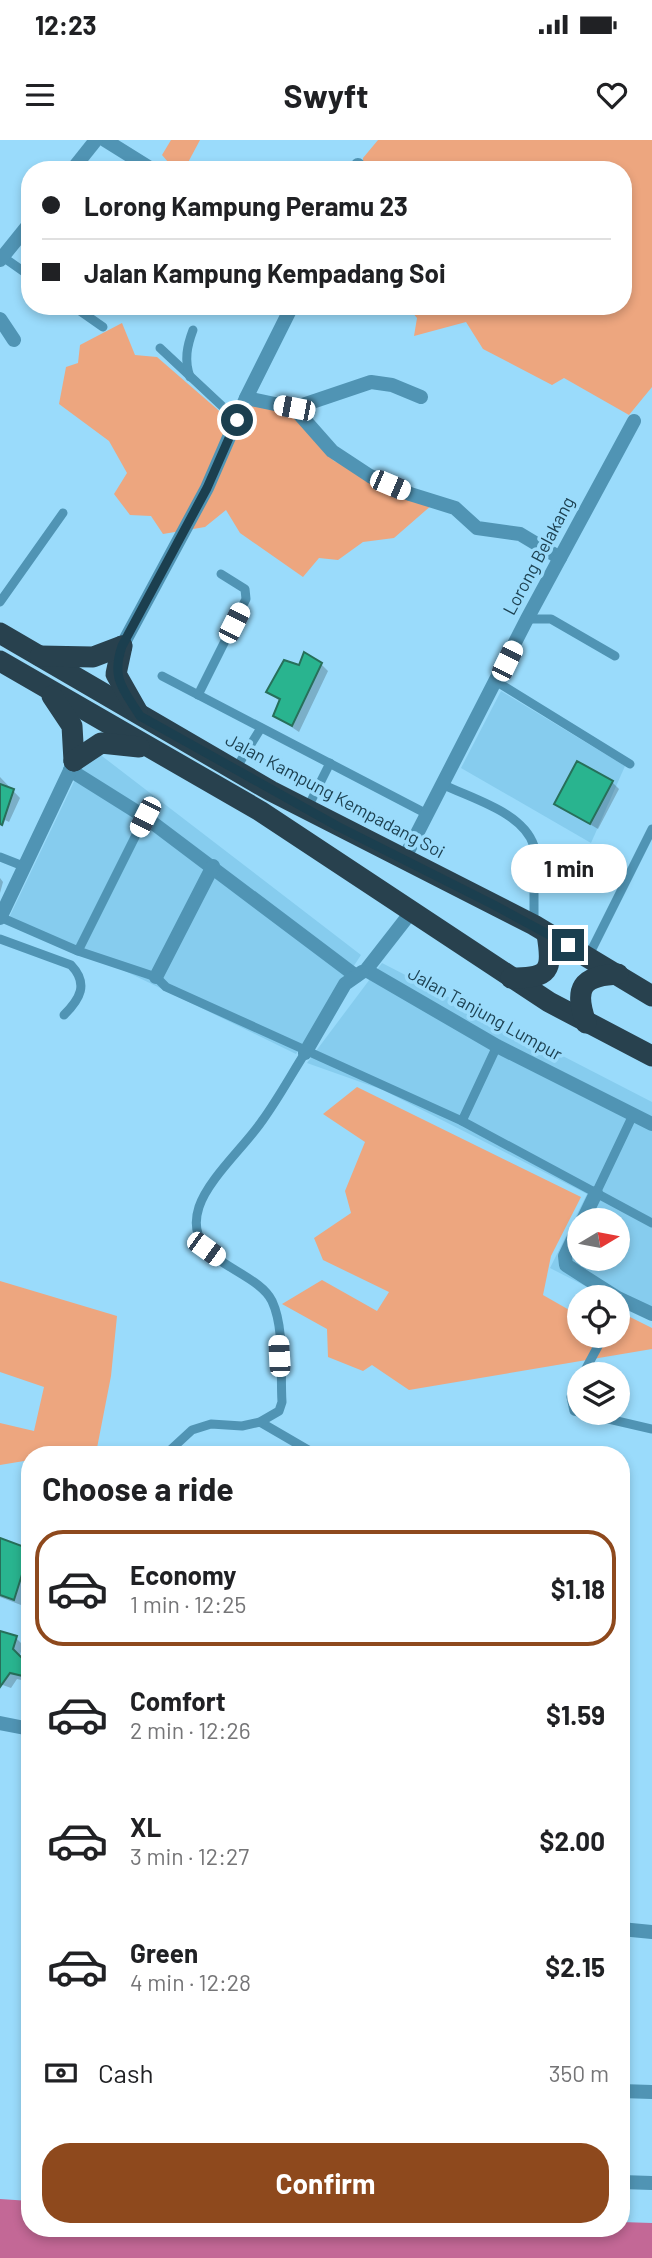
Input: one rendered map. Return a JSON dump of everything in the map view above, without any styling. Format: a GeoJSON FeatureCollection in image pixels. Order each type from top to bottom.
{"type":"FeatureCollection","features":[{"type":"Feature","properties":{"kind":"highway","name":"Jalan Kampung Kempadang Soi"},"geometry":{"type":"LineString","coordinates":[[0,633],[235,770],[540,929],[652,996]]}},
{"type":"Feature","properties":{"kind":"highway"},"geometry":{"type":"LineString","coordinates":[[38,656],[93,657],[122,646]]}},
{"type":"Feature","properties":{"kind":"highway"},"geometry":{"type":"LineString","coordinates":[[122,646],[116,674],[140,716]]}},
{"type":"Feature","properties":{"kind":"highway"},"geometry":{"type":"LineString","coordinates":[[0,661],[260,811],[511,978],[586,1023],[652,1056]]}},
{"type":"Feature","properties":{"kind":"highway"},"geometry":{"type":"LineString","coordinates":[[46,688],[72,726],[72,765]]}},
{"type":"Feature","properties":{"kind":"highway"},"geometry":{"type":"LineString","coordinates":[[72,765],[101,743],[111,742],[155,750]]}},
{"type":"Feature","properties":{"kind":"highway"},"geometry":{"type":"LineString","coordinates":[[511,978],[539,977],[548,970],[551,958],[540,929]]}},
{"type":"Feature","properties":{"kind":"highway"},"geometry":{"type":"LineString","coordinates":[[586,1023],[580,1002],[582,987],[593,977],[618,974]]}},
{"type":"Feature","properties":{"kind":"street"},"geometry":{"type":"LineString","coordinates":[[79,161],[96,140]]}},
{"type":"Feature","properties":{"kind":"street"},"geometry":{"type":"LineString","coordinates":[[106,140],[139,161]]}},
{"type":"Feature","properties":{"kind":"street"},"geometry":{"type":"LineString","coordinates":[[1,259],[21,234]]}},
{"type":"Feature","properties":{"kind":"street"},"geometry":{"type":"LineString","coordinates":[[122,646],[207,488],[246,398],[288,315]]}},
{"type":"Feature","properties":{"kind":"street"},"geometry":{"type":"LineString","coordinates":[[0,319],[14,340]]}},
{"type":"Feature","properties":{"kind":"street"},"geometry":{"type":"LineString","coordinates":[[246,398],[294,408],[371,382],[392,385],[421,397]]}},
{"type":"Feature","properties":{"kind":"street"},"geometry":{"type":"LineString","coordinates":[[294,408],[332,451],[351,467],[410,494],[455,508],[477,528],[520,534],[560,558]]}},
{"type":"Feature","properties":{"kind":"street","name":"Lorong Belakang"},"geometry":{"type":"LineString","coordinates":[[404,859],[527,619],[634,421]]}},
{"type":"Feature","properties":{"kind":"street"},"geometry":{"type":"LineString","coordinates":[[0,918],[72,765]]}},
{"type":"Feature","properties":{"kind":"street","name":"Jalan Tanjung Lumpur"},"geometry":{"type":"LineString","coordinates":[[72,765],[361,973],[497,1046],[652,1124]]}},
{"type":"Feature","properties":{"kind":"street"},"geometry":{"type":"LineString","coordinates":[[156,978],[213,866]]}},
{"type":"Feature","properties":{"kind":"street"},"geometry":{"type":"LineString","coordinates":[[306,1053],[345,984],[361,973],[412,911]]}},
{"type":"Feature","properties":{"kind":"street"},"geometry":{"type":"LineString","coordinates":[[589,1208],[596,1193]]}},
{"type":"Feature","properties":{"kind":"street"},"geometry":{"type":"LineString","coordinates":[[570,1271],[592,1285]]}},
{"type":"Feature","properties":{"kind":"street"},"geometry":{"type":"LineString","coordinates":[[630,1306],[652,1314]]}},
{"type":"Feature","properties":{"kind":"street"},"geometry":{"type":"LineString","coordinates":[[0,1723],[21,1727]]}},
{"type":"Feature","properties":{"kind":"street"},"geometry":{"type":"LineString","coordinates":[[630,1930],[652,1932]]}},
{"type":"Feature","properties":{"kind":"street"},"geometry":{"type":"LineString","coordinates":[[630,2091],[652,2092]]}},
{"type":"Feature","properties":{"kind":"street"},"geometry":{"type":"LineString","coordinates":[[630,2182],[652,2183]]}},
{"type":"Feature","properties":{"kind":"lane"},"geometry":{"type":"LineString","coordinates":[[1,259],[21,271]]}},
{"type":"Feature","properties":{"kind":"lane"},"geometry":{"type":"LineString","coordinates":[[86,315],[103,327]]}},
{"type":"Feature","properties":{"kind":"lane"},"geometry":{"type":"LineString","coordinates":[[191,378],[187,366],[187,345],[193,330]]}},
{"type":"Feature","properties":{"kind":"lane"},"geometry":{"type":"LineString","coordinates":[[160,348],[237,420]]}},
{"type":"Feature","properties":{"kind":"lane"},"geometry":{"type":"LineString","coordinates":[[2,595],[63,513]]}},
{"type":"Feature","properties":{"kind":"lane"},"geometry":{"type":"LineString","coordinates":[[198,695],[246,599],[244,589],[221,574]]}},
{"type":"Feature","properties":{"kind":"lane"},"geometry":{"type":"LineString","coordinates":[[527,619],[551,619],[615,656]]}},
{"type":"Feature","properties":{"kind":"lane"},"geometry":{"type":"LineString","coordinates":[[162,676],[427,814]]}},
{"type":"Feature","properties":{"kind":"lane"},"geometry":{"type":"LineString","coordinates":[[497,682],[630,764]]}},
{"type":"Feature","properties":{"kind":"lane"},"geometry":{"type":"LineString","coordinates":[[235,770],[261,728]]}},
{"type":"Feature","properties":{"kind":"lane"},"geometry":{"type":"LineString","coordinates":[[306,809],[330,763]]}},
{"type":"Feature","properties":{"kind":"lane"},"geometry":{"type":"LineString","coordinates":[[442,784],[518,822],[531,835],[540,929]]}},
{"type":"Feature","properties":{"kind":"lane"},"geometry":{"type":"LineString","coordinates":[[78,951],[145,817]]}},
{"type":"Feature","properties":{"kind":"lane"},"geometry":{"type":"LineString","coordinates":[[588,957],[652,829]]}},
{"type":"Feature","properties":{"kind":"lane"},"geometry":{"type":"LineString","coordinates":[[0,858],[23,866]]}},
{"type":"Feature","properties":{"kind":"lane"},"geometry":{"type":"LineString","coordinates":[[0,918],[78,951],[156,978],[166,987],[306,1053],[462,1121],[652,1223]]}},
{"type":"Feature","properties":{"kind":"lane"},"geometry":{"type":"LineString","coordinates":[[0,939],[71,965],[79,974],[81,994],[64,1014]]}},
{"type":"Feature","properties":{"kind":"lane"},"geometry":{"type":"LineString","coordinates":[[462,1121],[497,1046]]}},
{"type":"Feature","properties":{"kind":"lane"},"geometry":{"type":"LineString","coordinates":[[175,1446],[192,1430],[211,1424],[243,1426],[260,1422],[279,1411],[282,1402],[276,1311],[270,1297],[206,1249],[199,1237],[198,1215],[199,1207],[212,1186],[263,1120],[306,1053]]}},
{"type":"Feature","properties":{"kind":"lane"},"geometry":{"type":"LineString","coordinates":[[596,1193],[633,1115]]}},
{"type":"Feature","properties":{"kind":"lane"},"geometry":{"type":"LineString","coordinates":[[260,1422],[301,1446]]}},
{"type":"Feature","properties":{"kind":"lane"},"geometry":{"type":"LineString","coordinates":[[630,1424],[652,1429]]}},
{"type":"Feature","properties":{"kind":"shaded area"},"geometry":{"type":"Polygon","coordinates":[[[171,140],[200,140],[189,161],[167,161],[162,155],[171,140]]]}},
{"type":"Feature","properties":{"kind":"shaded area"},"geometry":{"type":"Polygon","coordinates":[[[378,140],[652,140],[652,387],[629,415],[564,378],[552,385],[483,349],[466,322],[414,336],[417,318],[414,315],[632,315],[632,161],[363,161],[378,140]]]}},
{"type":"Feature","properties":{"kind":"shaded area"},"geometry":{"type":"Polygon","coordinates":[[[122,323],[135,355],[157,357],[240,429],[250,405],[293,413],[334,461],[433,504],[394,538],[363,542],[338,560],[319,558],[303,577],[240,533],[226,510],[205,527],[163,534],[151,516],[130,515],[114,494],[127,473],[109,441],[59,404],[66,367],[78,363],[80,345],[122,323]]]}},
{"type":"Feature","properties":{"kind":"shaded area"},"geometry":{"type":"Polygon","coordinates":[[[501,691],[625,766],[591,843],[461,768],[501,691]]]}},
{"type":"Feature","properties":{"kind":"shaded area"},"geometry":{"type":"Polygon","coordinates":[[[98,753],[361,955],[296,1054],[125,971],[6,924],[82,765],[98,753]]]}},
{"type":"Feature","properties":{"kind":"shaded area"},"geometry":{"type":"Polygon","coordinates":[[[382,963],[652,1102],[652,1320],[630,1309],[630,1285],[583,1285],[550,1268],[567,1234],[567,1271],[630,1271],[630,1208],[580,1208],[587,1194],[383,1090],[307,1063],[382,963]]]}},
{"type":"Feature","properties":{"kind":"shaded area"},"geometry":{"type":"Polygon","coordinates":[[[357,1087],[581,1197],[575,1208],[567,1208],[567,1225],[551,1256],[543,1295],[567,1309],[567,1348],[630,1348],[630,1317],[652,1328],[652,1349],[409,1390],[372,1365],[363,1371],[328,1357],[327,1329],[282,1304],[322,1280],[377,1311],[389,1292],[323,1260],[314,1238],[351,1213],[345,1191],[365,1142],[323,1114],[357,1087]]]}},
{"type":"Feature","properties":{"kind":"shaded area"},"geometry":{"type":"Polygon","coordinates":[[[0,1281],[117,1316],[111,1376],[97,1446],[21,1446],[21,1462],[0,1465],[0,1423],[34,1431],[44,1387],[0,1372],[0,1281]]]}},
{"type":"Feature","properties":{"kind":"shaded area"},"geometry":{"type":"Polygon","coordinates":[[[0,2199],[21,2200],[21,2237],[630,2237],[630,2222],[652,2223],[652,2258],[0,2258],[0,2199]]]}},
{"type":"Feature","properties":{"kind":"building"},"geometry":{"type":"Polygon","coordinates":[[[304,652],[322,663],[292,726],[273,716],[280,699],[266,692],[284,660],[299,665],[304,652]]]}},
{"type":"Feature","properties":{"kind":"building"},"geometry":{"type":"Polygon","coordinates":[[[577,761],[613,781],[590,824],[554,804],[577,761]]]}},
{"type":"Feature","properties":{"kind":"building"},"geometry":{"type":"Polygon","coordinates":[[[0,784],[14,789],[2,825],[0,824],[0,784]]]}},
{"type":"Feature","properties":{"kind":"building"},"geometry":{"type":"Polygon","coordinates":[[[0,1538],[21,1546],[21,1578],[14,1600],[0,1595],[0,1538]]]}},
{"type":"Feature","properties":{"kind":"building"},"geometry":{"type":"Polygon","coordinates":[[[0,1631],[17,1636],[13,1649],[21,1657],[21,1676],[10,1673],[0,1687],[0,1631]]]}},
{"type":"Feature","properties":{"kind":"route"},"geometry":{"type":"LineString","coordinates":[[237,420],[207,488],[122,646],[116,674],[120,685],[140,716],[271,791],[534,925],[568,945]]}}]}
